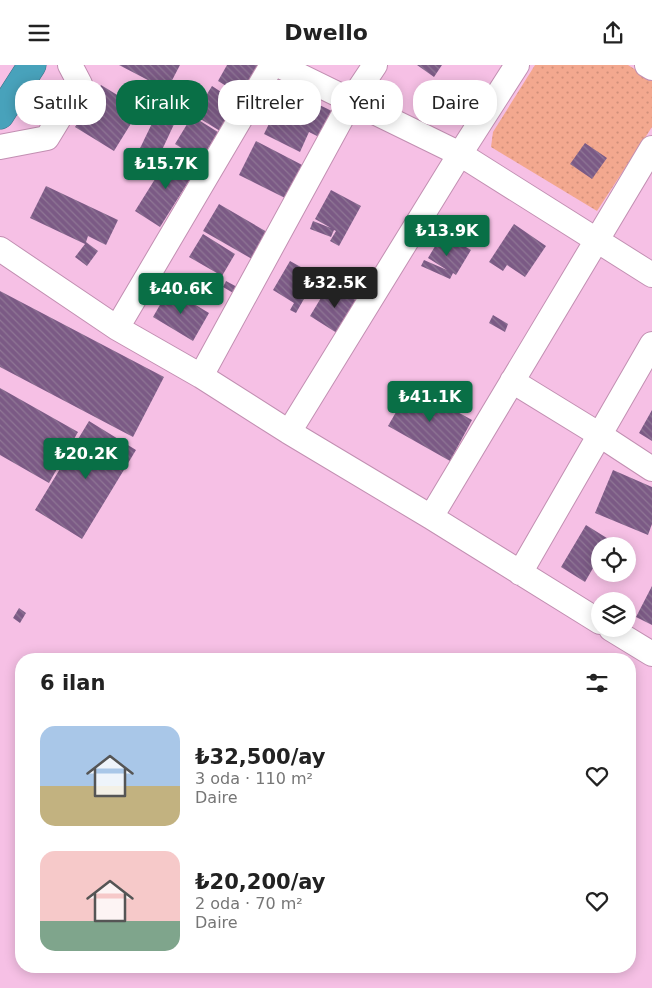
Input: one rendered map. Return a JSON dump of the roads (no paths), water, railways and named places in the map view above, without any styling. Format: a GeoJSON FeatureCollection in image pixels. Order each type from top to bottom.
{"type":"FeatureCollection","features":[{"type":"Feature","properties":{"kind":"highway"},"geometry":{"type":"LineString","coordinates":[[0,115],[32,65]]}},
{"type":"Feature","properties":{"kind":"street"},"geometry":{"type":"LineString","coordinates":[[0,147],[47,138],[80,84],[70,65]]}},
{"type":"Feature","properties":{"kind":"street"},"geometry":{"type":"LineString","coordinates":[[117,328],[272,65]]}},
{"type":"Feature","properties":{"kind":"street"},"geometry":{"type":"LineString","coordinates":[[278,65],[331,91]]}},
{"type":"Feature","properties":{"kind":"street"},"geometry":{"type":"LineString","coordinates":[[365,80],[375,65]]}},
{"type":"Feature","properties":{"kind":"street"},"geometry":{"type":"LineString","coordinates":[[288,432],[517,65]]}},
{"type":"Feature","properties":{"kind":"street"},"geometry":{"type":"LineString","coordinates":[[648,65],[652,68]]}},
{"type":"Feature","properties":{"kind":"street"},"geometry":{"type":"LineString","coordinates":[[201,376],[338,125]]}},
{"type":"Feature","properties":{"kind":"street"},"geometry":{"type":"LineString","coordinates":[[400,125],[460,154],[652,275]]}},
{"type":"Feature","properties":{"kind":"street"},"geometry":{"type":"LineString","coordinates":[[431,517],[652,148]]}},
{"type":"Feature","properties":{"kind":"street"},"geometry":{"type":"LineString","coordinates":[[0,249],[117,328],[201,376],[288,432],[431,517],[591,616]]}},
{"type":"Feature","properties":{"kind":"street"},"geometry":{"type":"LineString","coordinates":[[520,573],[652,344]]}},
{"type":"Feature","properties":{"kind":"street"},"geometry":{"type":"LineString","coordinates":[[512,381],[652,469]]}},
{"type":"Feature","properties":{"kind":"street"},"geometry":{"type":"LineString","coordinates":[[624,637],[652,654]]}}]}
